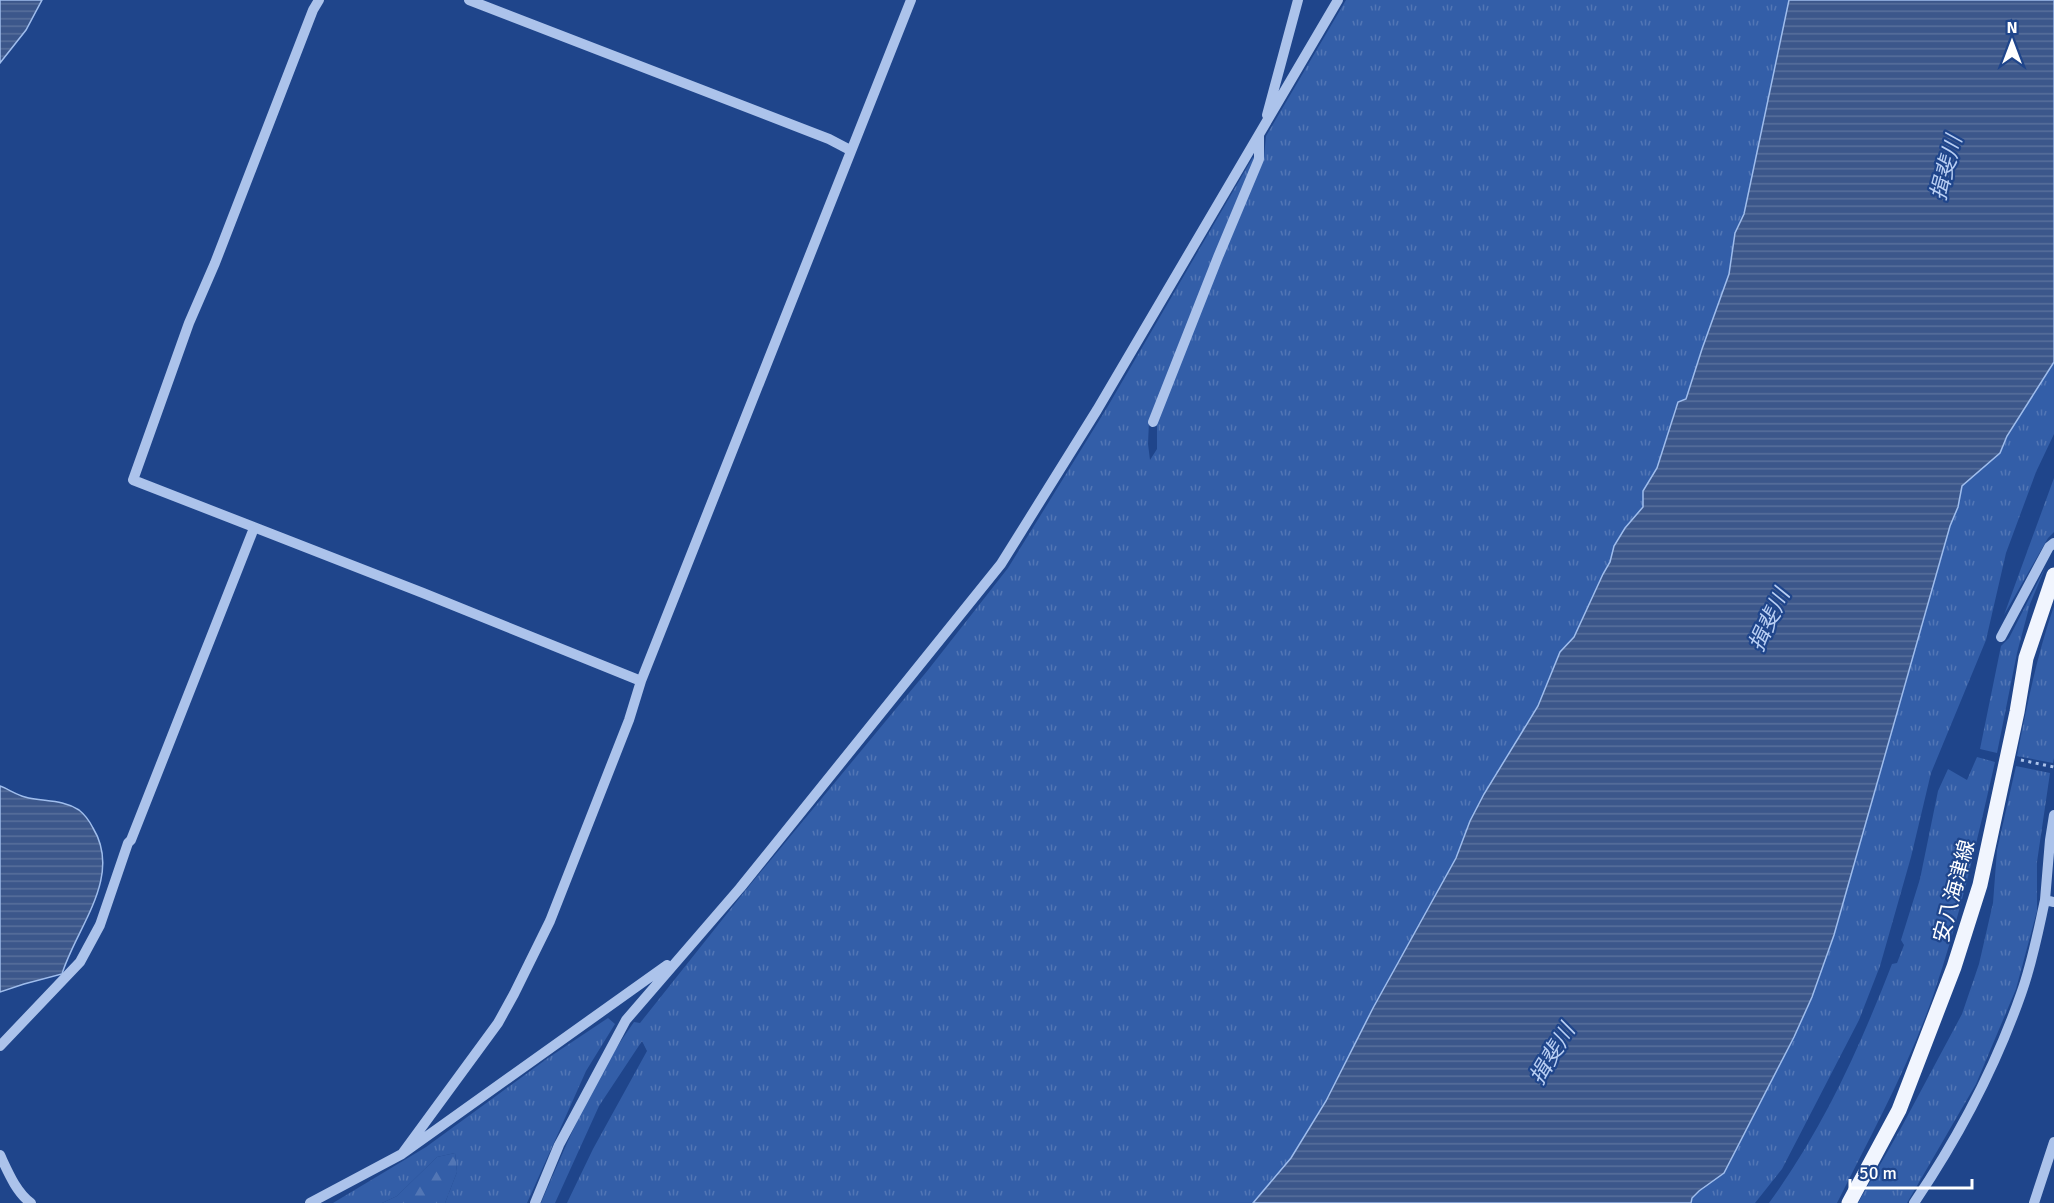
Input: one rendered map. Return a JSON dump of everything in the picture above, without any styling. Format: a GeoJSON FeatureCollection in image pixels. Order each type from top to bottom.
{"type":"FeatureCollection","features":[{"type":"Feature","properties":{"kind":"main road","name":"安八海津線"},"geometry":{"type":"LineString","coordinates":[[1849,1203],[1899,1110],[1954,967],[1980,885],[2026,657],[2054,575]]}},
{"type":"Feature","properties":{"kind":"street"},"geometry":{"type":"LineString","coordinates":[[319,0],[313,10],[215,263],[189,322],[133,480],[641,681]]}},
{"type":"Feature","properties":{"kind":"street"},"geometry":{"type":"LineString","coordinates":[[469,0],[829,139],[850,150]]}},
{"type":"Feature","properties":{"kind":"street"},"geometry":{"type":"LineString","coordinates":[[402,1154],[498,1023],[550,921],[629,720],[641,681],[911,0]]}},
{"type":"Feature","properties":{"kind":"street"},"geometry":{"type":"LineString","coordinates":[[1153,422],[1259,159],[1261,133],[1298,0]]}},
{"type":"Feature","properties":{"kind":"street"},"geometry":{"type":"LineString","coordinates":[[535,1203],[559,1145],[626,1020],[741,888],[1001,564],[1097,410],[1338,0]]}},
{"type":"Feature","properties":{"kind":"street"},"geometry":{"type":"LineString","coordinates":[[0,1046],[80,962],[100,925],[128,843],[254,528]]}},
{"type":"Feature","properties":{"kind":"street"},"geometry":{"type":"LineString","coordinates":[[2001,637],[2049,547],[2054,543]]}},
{"type":"Feature","properties":{"kind":"street"},"geometry":{"type":"LineString","coordinates":[[1914,1203],[1934,1174],[1983,1086],[2022,992],[2050,901],[2050,840],[2054,815]]}},
{"type":"Feature","properties":{"kind":"street"},"geometry":{"type":"LineString","coordinates":[[310,1203],[402,1154],[682,955]]}},
{"type":"Feature","properties":{"kind":"street"},"geometry":{"type":"LineString","coordinates":[[2034,1203],[2054,1142]]}},
{"type":"Feature","properties":{"kind":"street"},"geometry":{"type":"LineString","coordinates":[[0,1155],[24,1198],[31,1203]]}},
{"type":"Feature","properties":{"kind":"path"},"geometry":{"type":"LineString","coordinates":[[2007,758],[2054,767]]}},
{"type":"Feature","properties":{"kind":"green space"},"geometry":{"type":"Polygon","coordinates":[[[1346,0],[1789,0],[1744,214],[1735,233],[1729,274],[1686,400],[1675,408],[1657,468],[1643,491],[1643,507],[1615,546],[1610,562],[1574,638],[1560,652],[1538,706],[1484,794],[1470,821],[1456,858],[1373,1008],[1326,1101],[1291,1158],[1253,1203],[567,1203],[593,1149],[647,1051],[642,1041],[599,1106],[555,1203],[541,1203],[594,1087],[634,1022],[640,1023],[745,891],[928,670],[1008,568],[1108,406],[1253,157],[1255,158],[1149,421],[1150,460],[1157,449],[1157,423],[1260,161],[1264,157],[1266,136],[1346,0]]]}},
{"type":"Feature","properties":{"kind":"green space"},"geometry":{"type":"Polygon","coordinates":[[[2054,362],[2054,434],[2036,472],[2006,553],[1986,640],[1931,773],[1911,857],[1880,966],[1859,1020],[1782,1169],[1755,1203],[1691,1203],[1700,1189],[1724,1173],[1812,997],[1834,935],[1950,526],[1958,507],[1962,486],[2000,453],[2007,436],[2054,362]]]}},
{"type":"Feature","properties":{"kind":"green space"},"geometry":{"type":"Polygon","coordinates":[[[2054,478],[2054,532],[2048,538],[2004,615],[2054,478]]]}},
{"type":"Feature","properties":{"kind":"green space"},"geometry":{"type":"Polygon","coordinates":[[[2046,566],[2030,604],[2017,653],[1997,753],[1980,749],[2001,646],[2009,638],[2046,566]]]}},
{"type":"Feature","properties":{"kind":"green space"},"geometry":{"type":"Polygon","coordinates":[[[2054,606],[2053,763],[2017,756],[2037,662],[2054,606]]]}},
{"type":"Feature","properties":{"kind":"green space"},"geometry":{"type":"Polygon","coordinates":[[[1977,757],[1995,762],[1974,851],[1933,996],[1901,1075],[1837,1203],[1769,1203],[1823,1117],[1853,1057],[1892,964],[1897,963],[1904,945],[1901,940],[1920,879],[1938,791],[1948,769],[1967,780],[1977,757]]]}},
{"type":"Feature","properties":{"kind":"green space"},"geometry":{"type":"Polygon","coordinates":[[[2016,766],[2050,773],[2037,862],[2037,911],[2016,989],[1976,1084],[1907,1203],[1858,1203],[1962,1014],[1979,964],[1993,903],[1997,850],[2016,766]]]}},
{"type":"Feature","properties":{"kind":"green space"},"geometry":{"type":"Polygon","coordinates":[[[608,1018],[615,1024],[586,1071],[527,1203],[445,1203],[457,1172],[455,1153],[437,1157],[397,1196],[382,1203],[333,1203],[426,1147],[548,1058],[608,1018]]]}},
{"type":"Feature","properties":{"kind":"green space"},"geometry":{"type":"Polygon","coordinates":[[[455,1153],[457,1172],[445,1203],[382,1203],[397,1196],[437,1157],[455,1153]]]}},
{"type":"Feature","properties":{"kind":"water"},"geometry":{"type":"Polygon","coordinates":[[[0,0],[42,0],[26,30],[0,63],[0,0]]]}},
{"type":"Feature","properties":{"kind":"water","name":"揖斐川"},"geometry":{"type":"Polygon","coordinates":[[[1789,0],[2054,0],[2054,362],[2007,436],[2000,453],[1962,486],[1958,507],[1950,526],[1834,935],[1812,997],[1724,1173],[1699,1191],[1692,1198],[1691,1203],[1253,1203],[1291,1158],[1326,1101],[1373,1008],[1456,858],[1470,821],[1484,794],[1538,706],[1560,652],[1574,637],[1610,562],[1614,546],[1625,528],[1643,507],[1643,491],[1657,468],[1678,402],[1686,399],[1729,274],[1735,233],[1744,214],[1789,0]]]}},
{"type":"Feature","properties":{"kind":"water"},"geometry":{"type":"Polygon","coordinates":[[[0,786],[22,796],[59,802],[79,810],[87,818],[101,846],[103,865],[94,902],[62,974],[0,992],[0,786]]]}}]}
